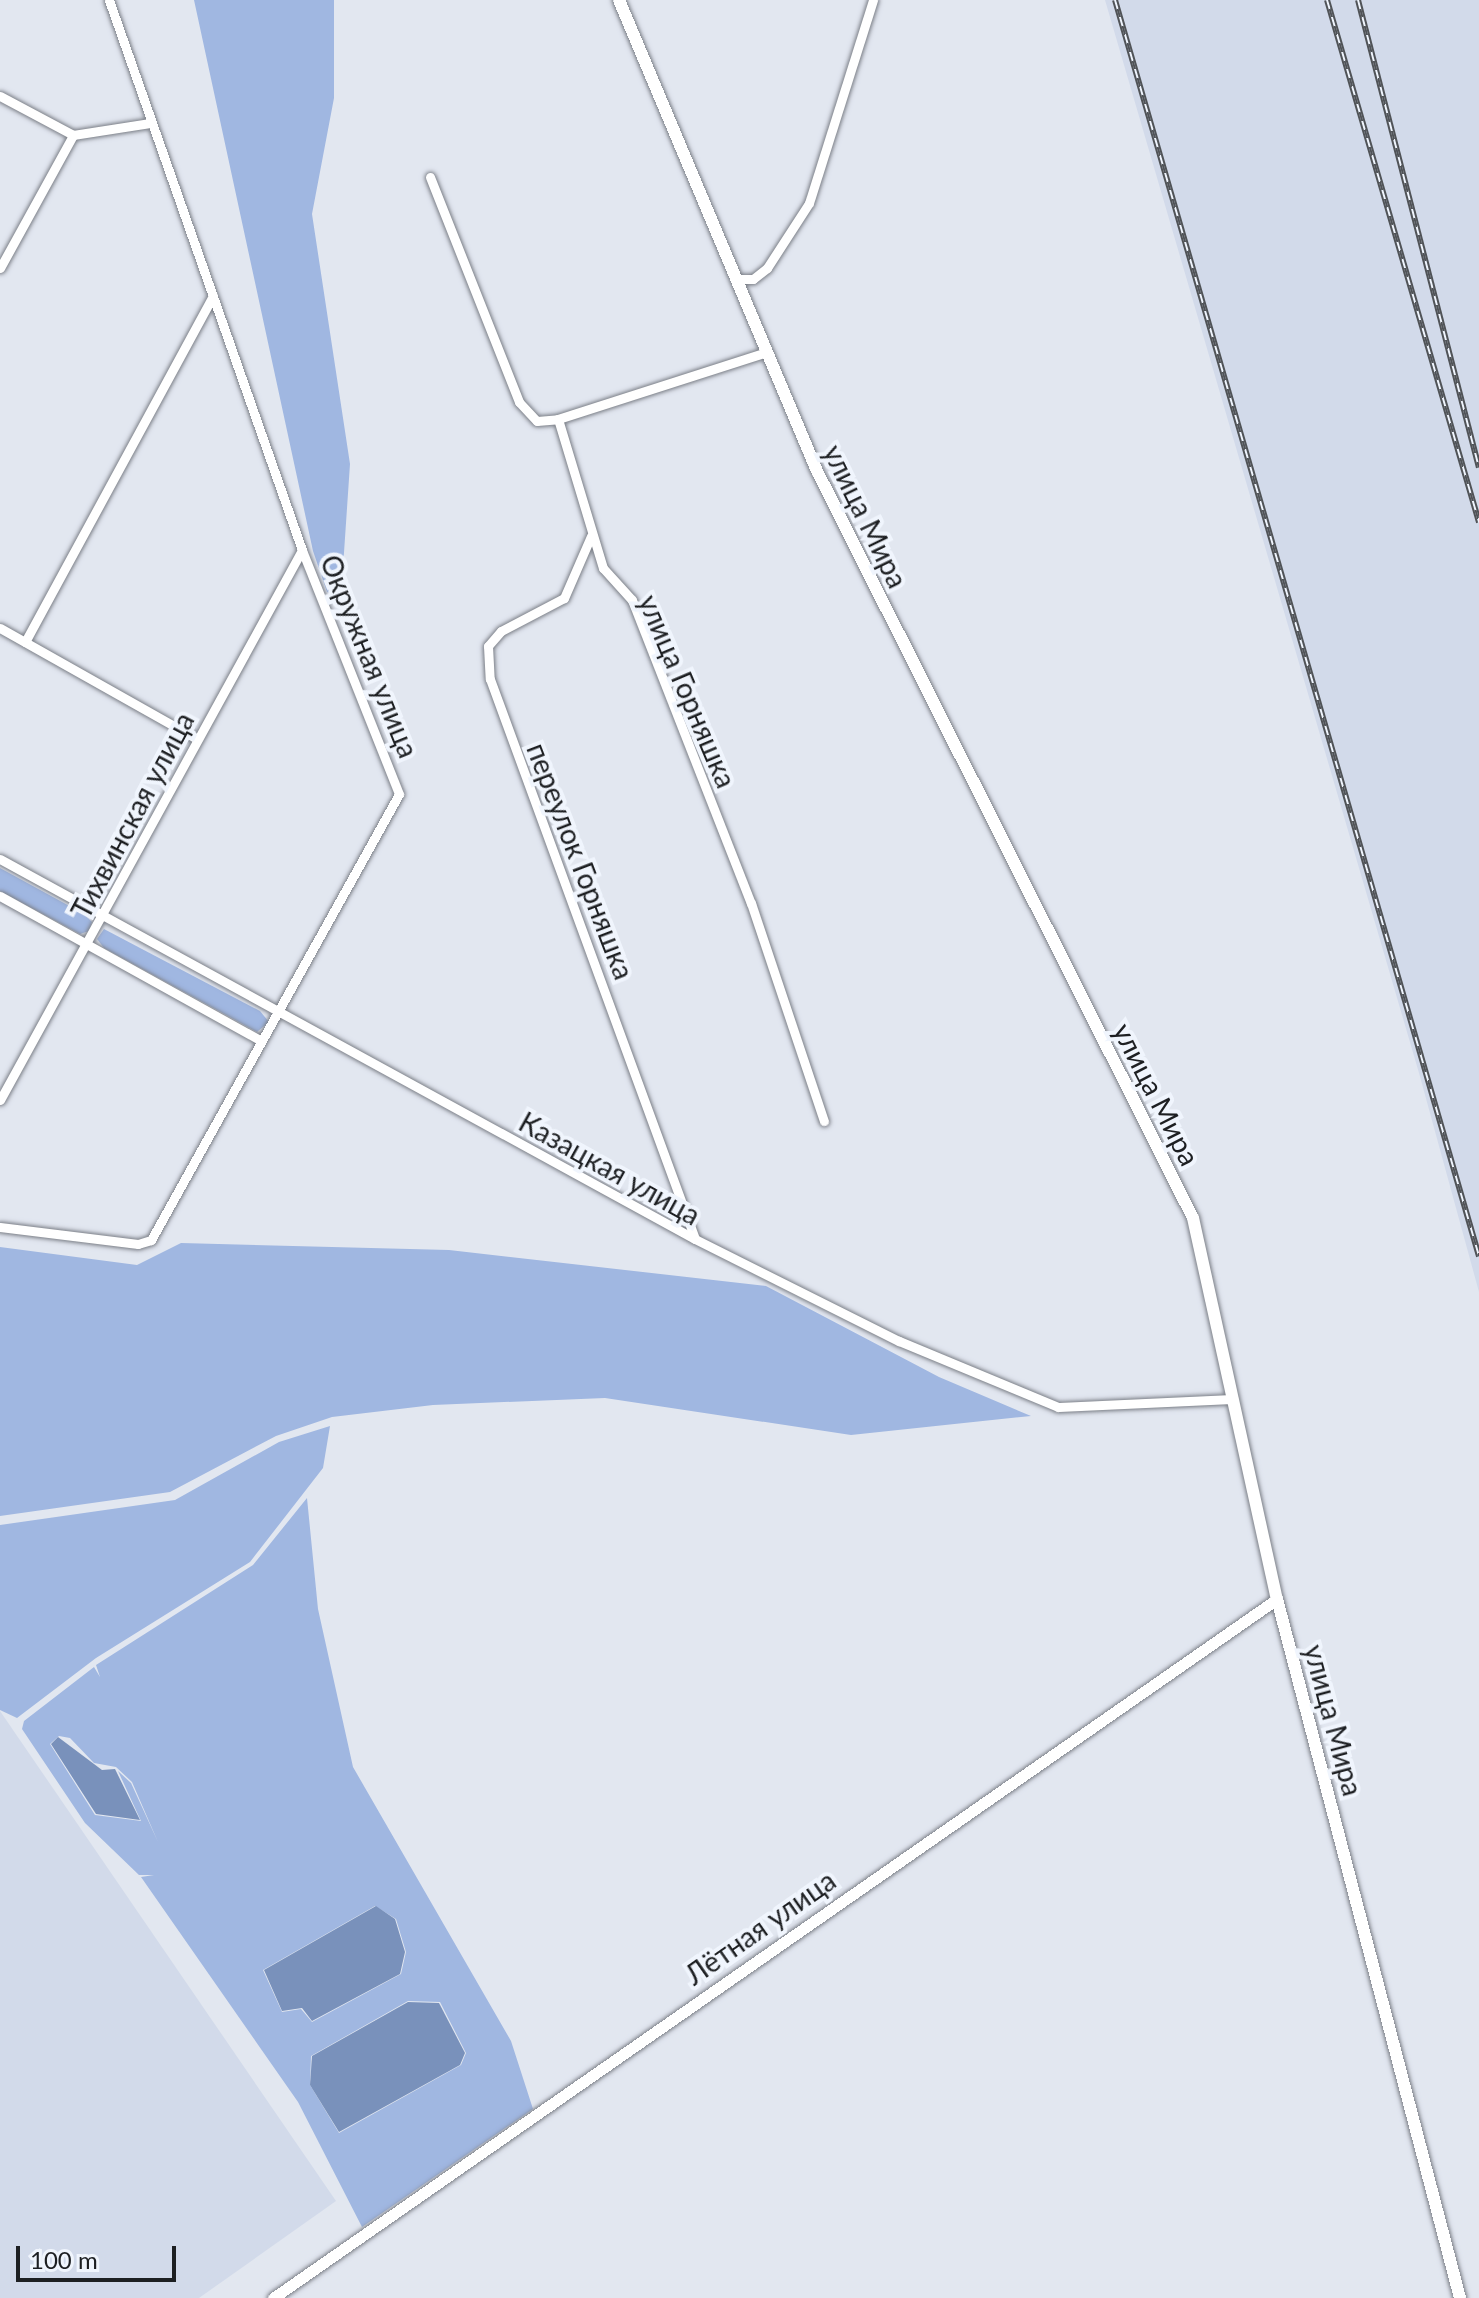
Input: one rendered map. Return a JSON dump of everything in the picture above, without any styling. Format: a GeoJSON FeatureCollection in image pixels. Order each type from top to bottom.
{"type":"FeatureCollection","features":[{"type":"Feature","properties":{"kind":"main road","name":"улица Мира"},"geometry":{"type":"LineString","coordinates":[[619,0],[764,353],[867,574],[1193,1218],[1277,1599],[1453,2281],[1460,2298]]}},
{"type":"Feature","properties":{"kind":"main road","name":"улица Мира"},"geometry":{"type":"LineString","coordinates":[[1450,2298],[1453,2281]]}},
{"type":"Feature","properties":{"kind":"main road","name":"улица Мира"},"geometry":{"type":"LineString","coordinates":[[1453,2281],[1468,2298]]}},
{"type":"Feature","properties":{"kind":"street","name":"Окружная улица"},"geometry":{"type":"LineString","coordinates":[[0,1227],[138,1244],[151,1240],[399,794],[302,550],[109,0]]}},
{"type":"Feature","properties":{"kind":"street"},"geometry":{"type":"LineString","coordinates":[[735,279],[753,279],[767,268],[809,203],[873,0]]}},
{"type":"Feature","properties":{"kind":"street"},"geometry":{"type":"LineString","coordinates":[[0,96],[73,135],[150,123]]}},
{"type":"Feature","properties":{"kind":"street"},"geometry":{"type":"LineString","coordinates":[[0,268],[73,135]]}},
{"type":"Feature","properties":{"kind":"street"},"geometry":{"type":"LineString","coordinates":[[430,177],[519,402],[537,421],[558,419],[764,353]]}},
{"type":"Feature","properties":{"kind":"street"},"geometry":{"type":"LineString","coordinates":[[25,642],[213,296]]}},
{"type":"Feature","properties":{"kind":"street","name":"улица Горняшка"},"geometry":{"type":"LineString","coordinates":[[558,419],[603,568],[632,600],[751,903],[824,1121]]}},
{"type":"Feature","properties":{"kind":"street","name":"переулок Горняшка"},"geometry":{"type":"LineString","coordinates":[[591,536],[564,598],[551,611],[501,631],[488,646],[490,679],[695,1239]]}},
{"type":"Feature","properties":{"kind":"street","name":"Тихвинская улица"},"geometry":{"type":"LineString","coordinates":[[0,1100],[89,944],[197,739],[302,550]]}},
{"type":"Feature","properties":{"kind":"street"},"geometry":{"type":"LineString","coordinates":[[0,628],[197,739]]}},
{"type":"Feature","properties":{"kind":"street","name":"Казацкая улица"},"geometry":{"type":"LineString","coordinates":[[0,859],[695,1239],[886,1335],[1058,1407],[1233,1399]]}},
{"type":"Feature","properties":{"kind":"street"},"geometry":{"type":"LineString","coordinates":[[0,896],[262,1041]]}},
{"type":"Feature","properties":{"kind":"street","name":"Лётная улица"},"geometry":{"type":"LineString","coordinates":[[273,2298],[1277,1599]]}},
{"type":"Feature","properties":{"kind":"shaded area"},"geometry":{"type":"Polygon","coordinates":[[[194,0],[334,0],[334,98],[312,214],[350,464],[341,597],[327,592],[313,551],[194,0]]]}},
{"type":"Feature","properties":{"kind":"shaded area"},"geometry":{"type":"Polygon","coordinates":[[[1105,0],[1479,0],[1479,1292],[1419,1073],[1105,0]]]}},
{"type":"Feature","properties":{"kind":"shaded area"},"geometry":{"type":"Polygon","coordinates":[[[0,868],[84,914],[92,922],[89,931],[80,934],[0,891],[0,868]]]}},
{"type":"Feature","properties":{"kind":"shaded area"},"geometry":{"type":"Polygon","coordinates":[[[104,929],[260,1011],[269,1022],[257,1032],[104,948],[97,939],[104,929]]]}},
{"type":"Feature","properties":{"kind":"shaded area"},"geometry":{"type":"Polygon","coordinates":[[[181,1243],[449,1250],[766,1286],[939,1377],[1031,1416],[851,1435],[605,1398],[433,1405],[332,1417],[276,1436],[170,1492],[0,1516],[0,1247],[137,1265],[181,1243]]]}},
{"type":"Feature","properties":{"kind":"shaded area"},"geometry":{"type":"Polygon","coordinates":[[[330,1426],[323,1468],[250,1562],[96,1658],[17,1718],[0,1710],[0,1525],[175,1500],[279,1442],[330,1426]]]}},
{"type":"Feature","properties":{"kind":"shaded area"},"geometry":{"type":"Polygon","coordinates":[[[307,1498],[318,1609],[353,1767],[511,2041],[533,2109],[362,2227],[298,2102],[141,1877],[154,1875],[139,1875],[85,1823],[22,1729],[24,1721],[94,1667],[100,1677],[96,1665],[253,1565],[307,1498]],[[59,1736],[50,1744],[95,1815],[141,1821],[118,1771],[131,1783],[158,1842],[132,1782],[116,1767],[94,1763],[70,1738],[59,1736]],[[375,1906],[263,1970],[282,2012],[301,2009],[312,2022],[401,1974],[406,1952],[396,1919],[375,1906]],[[408,2001],[311,2056],[310,2085],[339,2133],[461,2065],[466,2053],[440,2002],[408,2001]]]}},
{"type":"Feature","properties":{"kind":"shaded area"},"geometry":{"type":"Polygon","coordinates":[[[0,1711],[336,2201],[199,2298],[0,2298],[0,1711]]]}},
{"type":"Feature","properties":{"kind":"shaded area"},"geometry":{"type":"Polygon","coordinates":[[[58,1737],[102,1770],[115,1769],[140,1820],[96,1814],[51,1744],[58,1737]]]}},
{"type":"Feature","properties":{"kind":"shaded area"},"geometry":{"type":"Polygon","coordinates":[[[376,1906],[395,1919],[405,1952],[400,1974],[312,2021],[302,2008],[282,2011],[264,1970],[376,1906]]]}},
{"type":"Feature","properties":{"kind":"shaded area"},"geometry":{"type":"Polygon","coordinates":[[[408,2002],[439,2003],[465,2053],[460,2065],[339,2132],[310,2085],[312,2056],[408,2002]]]}},
{"type":"Feature","properties":{"kind":"railway"},"geometry":{"type":"LineString","coordinates":[[1115,0],[1479,1256]]}},
{"type":"Feature","properties":{"kind":"railway"},"geometry":{"type":"LineString","coordinates":[[1327,0],[1479,522]]}},
{"type":"Feature","properties":{"kind":"railway"},"geometry":{"type":"LineString","coordinates":[[1358,0],[1479,468]]}}]}
